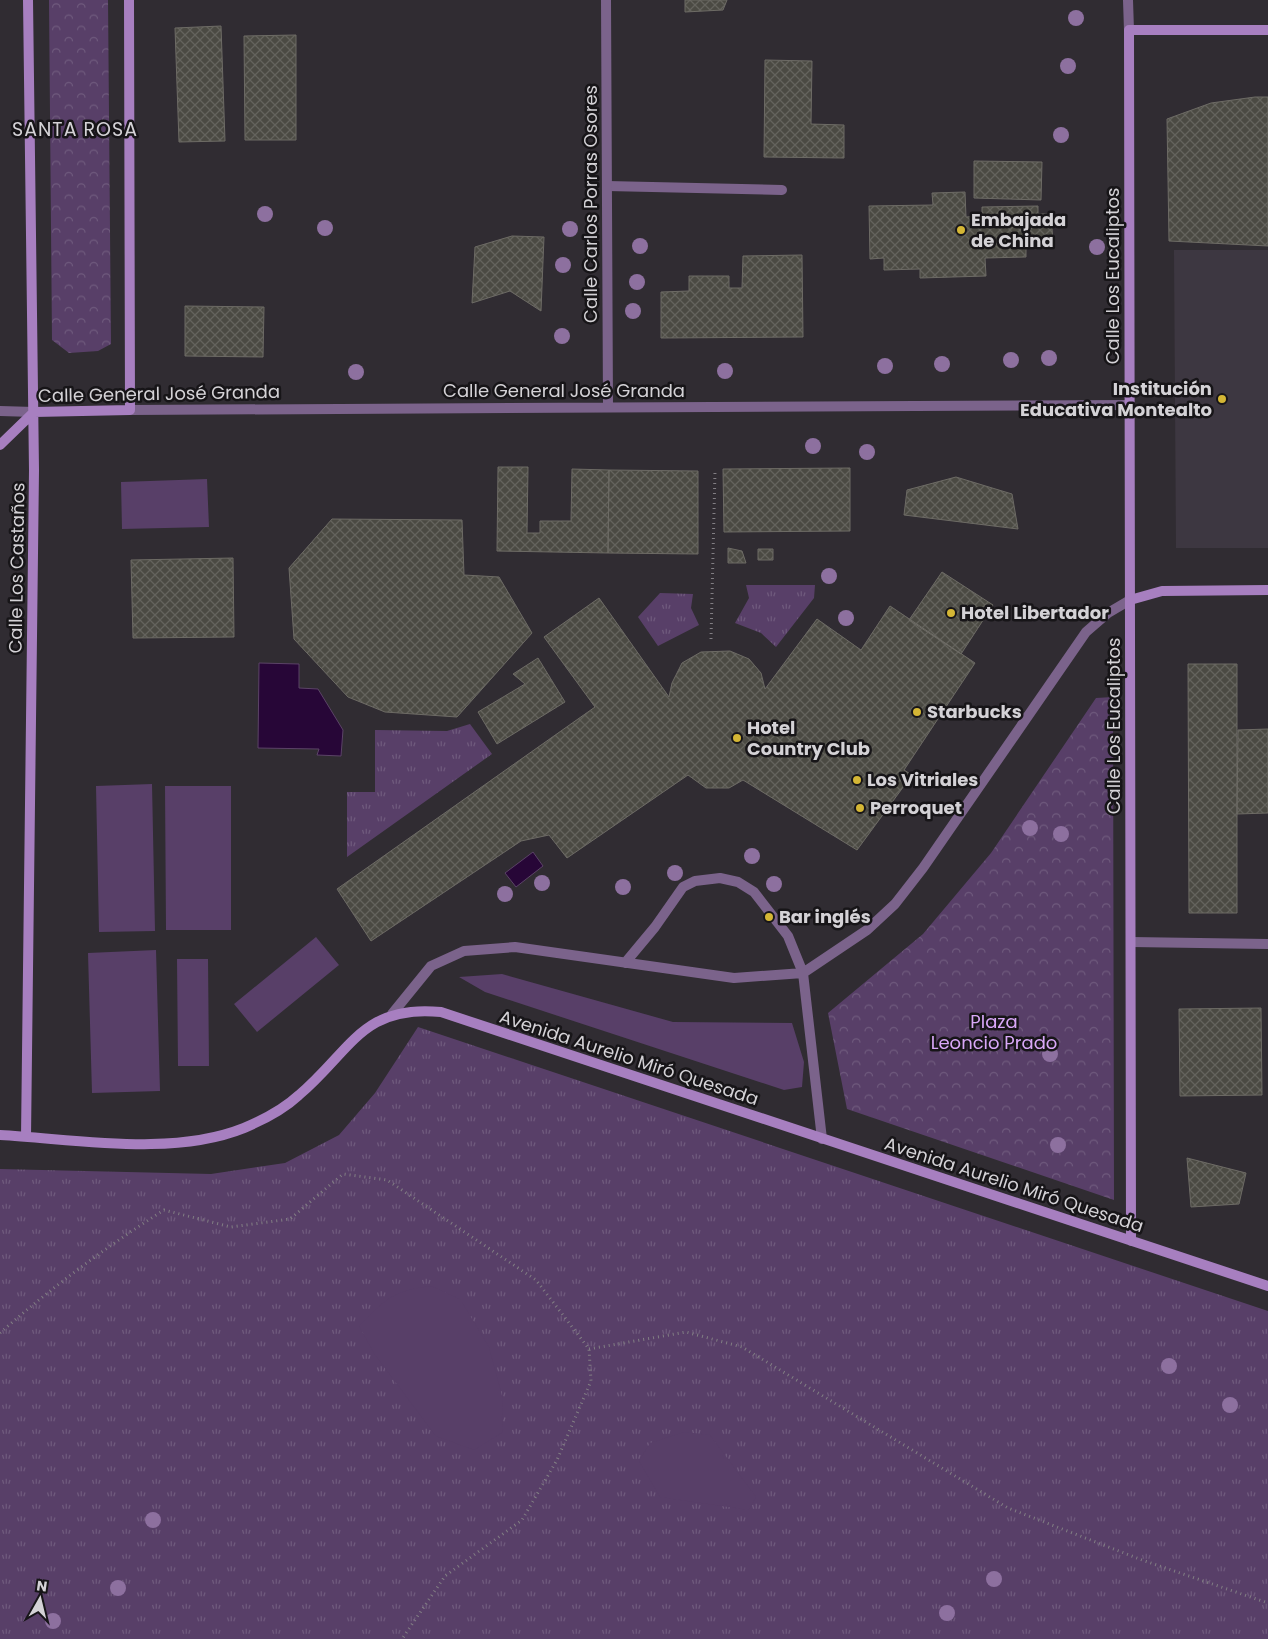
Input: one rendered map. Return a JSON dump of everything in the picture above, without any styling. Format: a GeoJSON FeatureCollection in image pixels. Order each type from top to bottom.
{"type":"FeatureCollection","features":[{"type":"Feature","properties":{"kind":"street","name":"Calle Los Castaños"},"geometry":{"type":"LineString","coordinates":[[26,1137],[34,412],[28,0]]}},
{"type":"Feature","properties":{"kind":"street"},"geometry":{"type":"LineString","coordinates":[[128,0],[130,410]]}},
{"type":"Feature","properties":{"kind":"street","name":"Calle Carlos Porras Osores"},"geometry":{"type":"LineString","coordinates":[[606,0],[608,407]]}},
{"type":"Feature","properties":{"kind":"street","name":"Calle Los Eucaliptos"},"geometry":{"type":"LineString","coordinates":[[1128,0],[1131,1241]]}},
{"type":"Feature","properties":{"kind":"street"},"geometry":{"type":"LineString","coordinates":[[1128,30],[1268,30]]}},
{"type":"Feature","properties":{"kind":"street"},"geometry":{"type":"LineString","coordinates":[[607,186],[782,190]]}},
{"type":"Feature","properties":{"kind":"street","name":"Calle General José Granda"},"geometry":{"type":"LineString","coordinates":[[0,411],[1129,405]]}},
{"type":"Feature","properties":{"kind":"street"},"geometry":{"type":"LineString","coordinates":[[0,444],[34,412]]}},
{"type":"Feature","properties":{"kind":"street"},"geometry":{"type":"LineString","coordinates":[[392,1014],[431,966],[464,951],[515,947],[734,978],[803,973],[867,930],[895,904],[923,868],[1086,632],[1108,613],[1130,600],[1162,591],[1268,590]]}},
{"type":"Feature","properties":{"kind":"street"},"geometry":{"type":"LineString","coordinates":[[625,963],[655,927],[683,887],[696,881],[720,878],[738,882],[754,892],[788,936],[803,973],[822,1139]]}},
{"type":"Feature","properties":{"kind":"street"},"geometry":{"type":"LineString","coordinates":[[1130,942],[1268,944]]}},
{"type":"Feature","properties":{"kind":"street","name":"Avenida Aurelio Miró Quesada"},"geometry":{"type":"LineString","coordinates":[[0,1135],[177,1144],[212,1139],[245,1128],[274,1113],[298,1096],[354,1038],[373,1023],[392,1014],[417,1010],[441,1012],[1268,1286]]}},
{"type":"Feature","properties":{"kind":"path"},"geometry":{"type":"LineString","coordinates":[[712,640],[715,471]]}},
{"type":"Feature","properties":{"kind":"path"},"geometry":{"type":"LineString","coordinates":[[0,1333],[29,1307],[104,1248],[164,1210],[231,1227],[290,1219],[343,1174],[387,1180],[536,1280],[589,1349],[591,1381],[557,1460],[522,1520],[445,1576],[402,1639]]}},
{"type":"Feature","properties":{"kind":"path"},"geometry":{"type":"LineString","coordinates":[[589,1349],[686,1332],[742,1347],[1008,1508],[1142,1560],[1268,1603]]}},
{"type":"Feature","properties":{"kind":"shaded area","name":"Institución Educativa Montealto"},"geometry":{"type":"Polygon","coordinates":[[[1174,250],[1268,250],[1268,548],[1176,548],[1174,250]]]}},
{"type":"Feature","properties":{"kind":"shaded area"},"geometry":{"type":"Polygon","coordinates":[[[259,663],[299,664],[299,688],[318,689],[343,730],[341,756],[317,755],[319,749],[258,748],[259,663]]]}},
{"type":"Feature","properties":{"kind":"shaded area"},"geometry":{"type":"Polygon","coordinates":[[[533,852],[543,866],[516,887],[505,873],[533,852]]]}},
{"type":"Feature","properties":{"kind":"green space"},"geometry":{"type":"Polygon","coordinates":[[[49,0],[108,0],[111,344],[98,351],[69,353],[52,340],[49,0]]]}},
{"type":"Feature","properties":{"kind":"green space"},"geometry":{"type":"Polygon","coordinates":[[[207,479],[209,527],[122,529],[121,482],[207,479]]]}},
{"type":"Feature","properties":{"kind":"green space"},"geometry":{"type":"Polygon","coordinates":[[[746,585],[815,585],[814,598],[776,647],[761,633],[735,623],[749,598],[746,585]]]}},
{"type":"Feature","properties":{"kind":"green space"},"geometry":{"type":"Polygon","coordinates":[[[660,593],[693,594],[691,608],[699,625],[658,646],[638,617],[660,593]]]}},
{"type":"Feature","properties":{"kind":"green space","name":"Plaza Leoncio Prado"},"geometry":{"type":"Polygon","coordinates":[[[1113,697],[1114,1200],[847,1109],[828,1013],[923,934],[991,853],[1096,698],[1113,697]]]}},
{"type":"Feature","properties":{"kind":"green space"},"geometry":{"type":"Polygon","coordinates":[[[470,724],[492,754],[347,857],[347,792],[375,792],[375,730],[447,731],[470,724]]]}},
{"type":"Feature","properties":{"kind":"green space"},"geometry":{"type":"Polygon","coordinates":[[[152,784],[155,931],[99,932],[96,786],[152,784]]]}},
{"type":"Feature","properties":{"kind":"green space"},"geometry":{"type":"Polygon","coordinates":[[[165,786],[231,786],[231,930],[166,930],[165,786]]]}},
{"type":"Feature","properties":{"kind":"green space"},"geometry":{"type":"Polygon","coordinates":[[[316,937],[339,965],[257,1032],[234,1004],[316,937]]]}},
{"type":"Feature","properties":{"kind":"green space"},"geometry":{"type":"Polygon","coordinates":[[[156,950],[160,1091],[92,1093],[88,953],[156,950]]]}},
{"type":"Feature","properties":{"kind":"green space"},"geometry":{"type":"Polygon","coordinates":[[[177,959],[208,959],[209,1066],[178,1066],[177,959]]]}},
{"type":"Feature","properties":{"kind":"green space"},"geometry":{"type":"Polygon","coordinates":[[[502,974],[673,1022],[792,1023],[804,1062],[802,1087],[784,1090],[485,992],[459,977],[502,974]]]}},
{"type":"Feature","properties":{"kind":"green space"},"geometry":{"type":"Polygon","coordinates":[[[418,1027],[1268,1311],[1268,1639],[0,1639],[0,1169],[211,1174],[285,1163],[339,1135],[375,1093],[418,1027]]]}},
{"type":"Feature","properties":{"kind":"green space"},"geometry":{"type":"Polygon","coordinates":[[[431,1286],[460,1299],[489,1347],[502,1396],[503,1432],[474,1450],[436,1436],[375,1355],[359,1326],[383,1303],[398,1294],[431,1286]]]}},
{"type":"Feature","properties":{"kind":"green space"},"geometry":{"type":"Polygon","coordinates":[[[684,1432],[710,1435],[756,1497],[749,1510],[660,1497],[639,1461],[650,1443],[684,1432]]]}},
{"type":"Feature","properties":{"kind":"building"},"geometry":{"type":"Polygon","coordinates":[[[685,0],[727,0],[723,10],[685,12],[685,0]]]}},
{"type":"Feature","properties":{"kind":"building"},"geometry":{"type":"Polygon","coordinates":[[[221,26],[225,141],[179,142],[175,28],[221,26]]]}},
{"type":"Feature","properties":{"kind":"building"},"geometry":{"type":"Polygon","coordinates":[[[296,35],[296,140],[245,140],[244,36],[296,35]]]}},
{"type":"Feature","properties":{"kind":"building"},"geometry":{"type":"Polygon","coordinates":[[[765,60],[812,61],[811,124],[844,125],[844,158],[764,157],[765,60]]]}},
{"type":"Feature","properties":{"kind":"building"},"geometry":{"type":"Polygon","coordinates":[[[1268,97],[1268,246],[1169,241],[1167,119],[1211,103],[1268,97]]]}},
{"type":"Feature","properties":{"kind":"building"},"geometry":{"type":"Polygon","coordinates":[[[974,161],[1042,162],[1041,200],[974,198],[974,161]]]}},
{"type":"Feature","properties":{"kind":"building","name":"Embajada de China"},"geometry":{"type":"Polygon","coordinates":[[[965,192],[966,217],[982,216],[982,207],[1038,206],[1038,214],[1051,214],[1053,243],[1026,244],[1026,257],[985,258],[986,276],[920,278],[920,269],[884,270],[884,258],[870,259],[869,206],[933,205],[932,193],[965,192]]]}},
{"type":"Feature","properties":{"kind":"building"},"geometry":{"type":"Polygon","coordinates":[[[512,236],[544,237],[541,311],[510,291],[472,303],[475,247],[512,236]]]}},
{"type":"Feature","properties":{"kind":"building"},"geometry":{"type":"Polygon","coordinates":[[[802,255],[803,337],[661,338],[661,292],[689,291],[689,276],[729,276],[729,288],[742,288],[743,256],[802,255]]]}},
{"type":"Feature","properties":{"kind":"building"},"geometry":{"type":"Polygon","coordinates":[[[185,306],[264,307],[263,357],[185,356],[185,306]]]}},
{"type":"Feature","properties":{"kind":"building"},"geometry":{"type":"Polygon","coordinates":[[[498,467],[528,467],[527,533],[540,533],[540,521],[571,521],[572,469],[609,470],[608,553],[497,551],[498,467]]]}},
{"type":"Feature","properties":{"kind":"building"},"geometry":{"type":"Polygon","coordinates":[[[850,468],[850,531],[724,532],[723,469],[850,468]]]}},
{"type":"Feature","properties":{"kind":"building"},"geometry":{"type":"Polygon","coordinates":[[[609,470],[698,471],[698,554],[608,553],[609,470]]]}},
{"type":"Feature","properties":{"kind":"building"},"geometry":{"type":"Polygon","coordinates":[[[956,477],[1012,494],[1018,529],[904,515],[907,490],[956,477]]]}},
{"type":"Feature","properties":{"kind":"building"},"geometry":{"type":"Polygon","coordinates":[[[332,519],[462,520],[464,575],[499,577],[532,633],[457,717],[385,712],[348,697],[294,639],[289,568],[332,519]]]}},
{"type":"Feature","properties":{"kind":"building"},"geometry":{"type":"Polygon","coordinates":[[[728,548],[742,551],[746,563],[728,563],[728,548]]]}},
{"type":"Feature","properties":{"kind":"building"},"geometry":{"type":"Polygon","coordinates":[[[758,549],[773,549],[773,560],[758,560],[758,549]]]}},
{"type":"Feature","properties":{"kind":"building"},"geometry":{"type":"Polygon","coordinates":[[[233,558],[234,637],[133,638],[131,560],[233,558]]]}},
{"type":"Feature","properties":{"kind":"building","name":"Hotel Libertador"},"geometry":{"type":"Polygon","coordinates":[[[942,572],[993,605],[961,654],[909,620],[942,572]]]}},
{"type":"Feature","properties":{"kind":"building","name":"Hotel Country Club"},"geometry":{"type":"Polygon","coordinates":[[[599,598],[669,697],[672,683],[682,663],[701,652],[730,651],[749,659],[761,673],[765,689],[817,619],[861,650],[890,606],[975,663],[904,770],[912,775],[857,850],[743,780],[729,788],[706,788],[688,775],[567,858],[549,835],[521,841],[371,941],[337,889],[595,707],[544,637],[599,598]]]}},
{"type":"Feature","properties":{"kind":"building"},"geometry":{"type":"Polygon","coordinates":[[[538,658],[565,702],[497,744],[478,712],[525,684],[513,674],[538,658]]]}},
{"type":"Feature","properties":{"kind":"building"},"geometry":{"type":"Polygon","coordinates":[[[1188,664],[1237,664],[1237,913],[1189,913],[1188,664]]]}},
{"type":"Feature","properties":{"kind":"building"},"geometry":{"type":"Polygon","coordinates":[[[1268,729],[1268,813],[1237,814],[1238,730],[1268,729]]]}},
{"type":"Feature","properties":{"kind":"building"},"geometry":{"type":"Polygon","coordinates":[[[1261,1008],[1262,1095],[1180,1096],[1179,1009],[1261,1008]]]}},
{"type":"Feature","properties":{"kind":"building"},"geometry":{"type":"Polygon","coordinates":[[[1187,1158],[1246,1173],[1239,1204],[1191,1207],[1187,1158]]]}},
{"type":"Feature","properties":{"kind":"place","name":"Embajada de China"},"geometry":{"type":"Point","coordinates":[961,230]}},
{"type":"Feature","properties":{"kind":"place","name":"Institución Educativa Montealto"},"geometry":{"type":"Point","coordinates":[1222,399]}},
{"type":"Feature","properties":{"kind":"place","name":"Hotel Libertador"},"geometry":{"type":"Point","coordinates":[951,613]}},
{"type":"Feature","properties":{"kind":"place","name":"Starbucks"},"geometry":{"type":"Point","coordinates":[917,712]}},
{"type":"Feature","properties":{"kind":"place","name":"Hotel Country Club"},"geometry":{"type":"Point","coordinates":[737,738]}},
{"type":"Feature","properties":{"kind":"place","name":"Los Vitriales"},"geometry":{"type":"Point","coordinates":[857,780]}},
{"type":"Feature","properties":{"kind":"place","name":"Perroquet"},"geometry":{"type":"Point","coordinates":[860,808]}},
{"type":"Feature","properties":{"kind":"place","name":"Bar inglés"},"geometry":{"type":"Point","coordinates":[769,917]}},
{"type":"Feature","properties":{"kind":"district","name":"SANTA ROSA"},"geometry":{"type":"Point","coordinates":[75,129]}}]}
